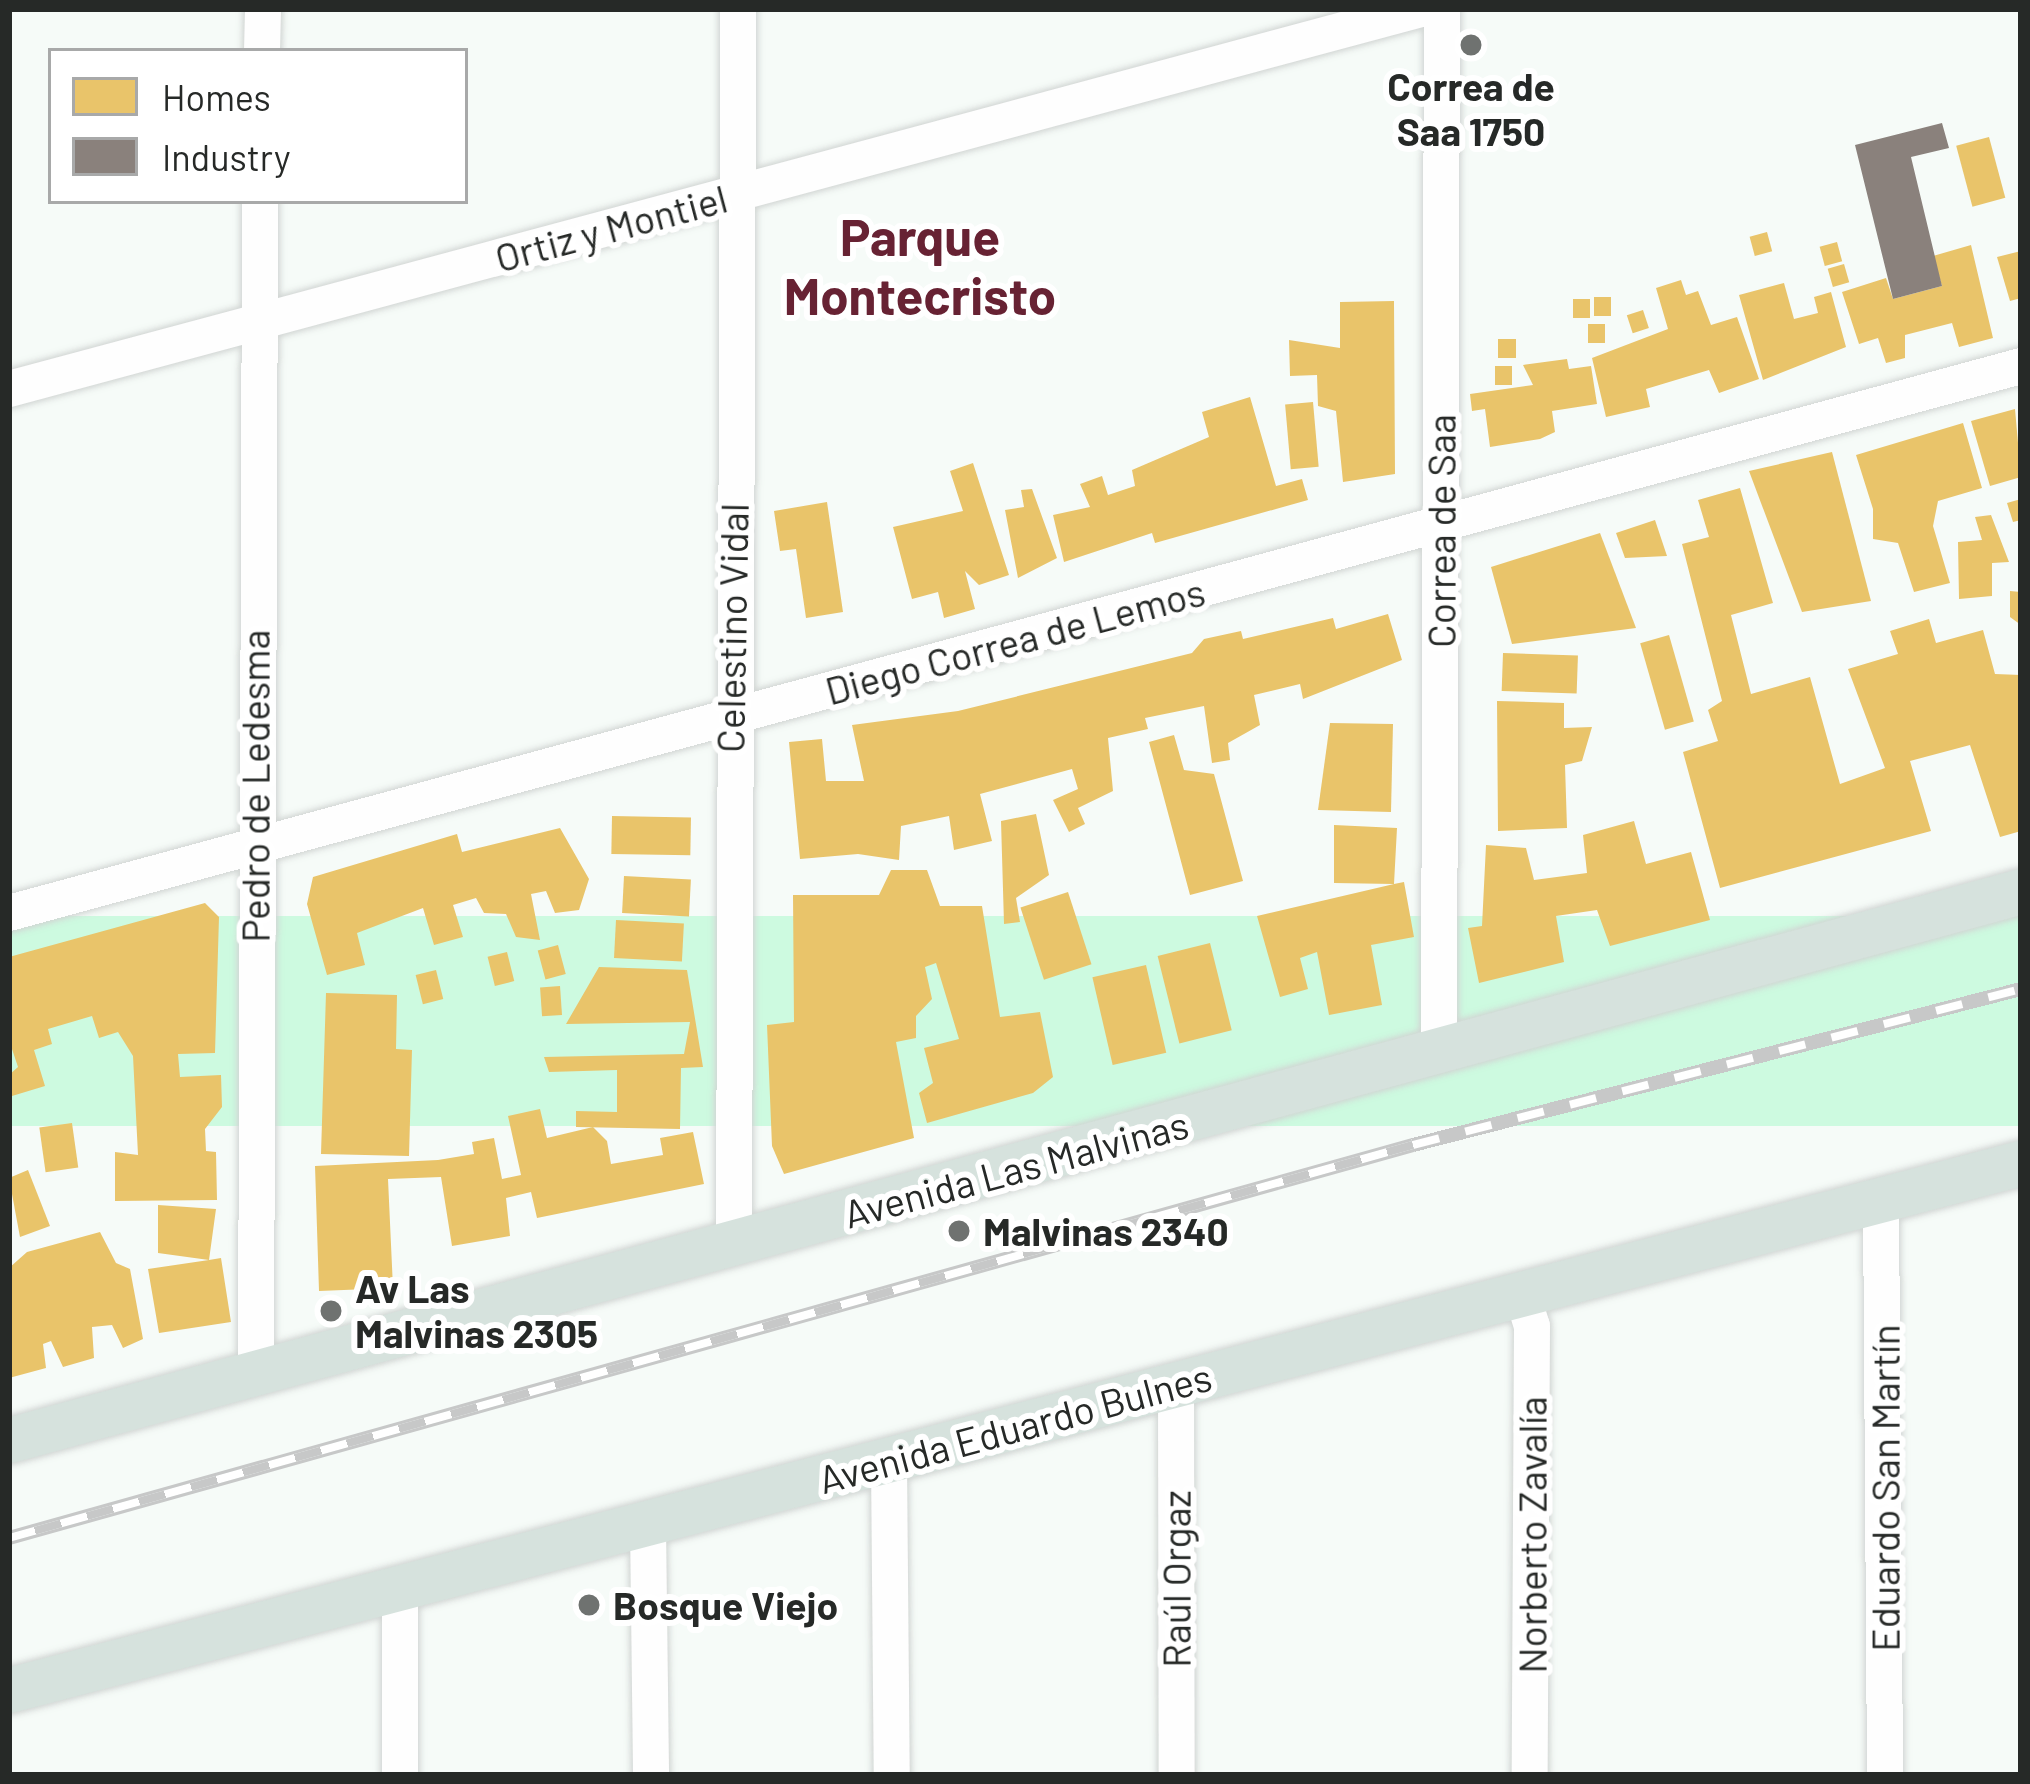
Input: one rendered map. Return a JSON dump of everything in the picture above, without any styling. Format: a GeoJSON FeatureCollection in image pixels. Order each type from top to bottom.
{"type":"FeatureCollection","features":[{"type":"Feature","properties":{"kind":"main road","name":"Avenida Las Malvinas"},"geometry":{"type":"LineString","coordinates":[[9,1440],[1439,1054],[2021,891]]}},
{"type":"Feature","properties":{"kind":"main road","name":"Avenida Eduardo Bulnes"},"geometry":{"type":"LineString","coordinates":[[9,1690],[400,1592],[2021,1163]]}},
{"type":"Feature","properties":{"kind":"street"},"geometry":{"type":"LineString","coordinates":[[262,48],[263,9]]}},
{"type":"Feature","properties":{"kind":"street","name":"Celestino Vidal"},"geometry":{"type":"LineString","coordinates":[[734,1246],[730,719],[738,9]]}},
{"type":"Feature","properties":{"kind":"street","name":"Ortiz y Montiel"},"geometry":{"type":"LineString","coordinates":[[9,389],[1420,9]]}},
{"type":"Feature","properties":{"kind":"street","name":"Correa de Saa"},"geometry":{"type":"LineString","coordinates":[[1439,1054],[1442,9]]}},
{"type":"Feature","properties":{"kind":"street","name":"Pedro de Ledesma"},"geometry":{"type":"LineString","coordinates":[[256,1370],[260,204]]}},
{"type":"Feature","properties":{"kind":"street","name":"Diego Correa de Lemos"},"geometry":{"type":"LineString","coordinates":[[9,913],[2021,366]]}},
{"type":"Feature","properties":{"kind":"street","name":"Eduardo San Martín"},"geometry":{"type":"LineString","coordinates":[[1881,1202],[1885,1775]]}},
{"type":"Feature","properties":{"kind":"street","name":"Norberto Zavalía"},"geometry":{"type":"LineString","coordinates":[[1523,1297],[1532,1326],[1530,1775]]}},
{"type":"Feature","properties":{"kind":"street","name":"Raúl Orgaz"},"geometry":{"type":"LineString","coordinates":[[1176,1384],[1177,1775]]}},
{"type":"Feature","properties":{"kind":"street"},"geometry":{"type":"LineString","coordinates":[[889,1462],[892,1775]]}},
{"type":"Feature","properties":{"kind":"street"},"geometry":{"type":"LineString","coordinates":[[648,1525],[651,1775]]}},
{"type":"Feature","properties":{"kind":"street"},"geometry":{"type":"LineString","coordinates":[[400,1592],[400,1775]]}},
{"type":"Feature","properties":{"kind":"green space"},"geometry":{"type":"Polygon","coordinates":[[[9,916],[2021,916],[2021,1126],[9,1126],[9,916]]]}},
{"type":"Feature","properties":{"kind":"building: Homes"},"geometry":{"type":"Polygon","coordinates":[[[1989,137],[2005,198],[1972,207],[1956,146],[1989,137]]]}},
{"type":"Feature","properties":{"kind":"building: Homes"},"geometry":{"type":"Polygon","coordinates":[[[1767,232],[1772,251],[1755,256],[1750,237],[1767,232]]]}},
{"type":"Feature","properties":{"kind":"building: Homes"},"geometry":{"type":"Polygon","coordinates":[[[1837,242],[1842,261],[1825,266],[1820,247],[1837,242]]]}},
{"type":"Feature","properties":{"kind":"building: Homes"},"geometry":{"type":"Polygon","coordinates":[[[1971,245],[1993,338],[1959,347],[1952,323],[1905,335],[1905,358],[1886,363],[1878,338],[1859,344],[1842,292],[1886,278],[1893,299],[1942,286],[1933,256],[1971,245]]]}},
{"type":"Feature","properties":{"kind":"building: Homes"},"geometry":{"type":"Polygon","coordinates":[[[2021,251],[2021,298],[2010,301],[1997,257],[2021,251]]]}},
{"type":"Feature","properties":{"kind":"building: Homes"},"geometry":{"type":"Polygon","coordinates":[[[1844,264],[1849,282],[1833,287],[1828,269],[1844,264]]]}},
{"type":"Feature","properties":{"kind":"building: Homes"},"geometry":{"type":"Polygon","coordinates":[[[1681,280],[1686,295],[1698,291],[1711,325],[1737,317],[1759,379],[1719,393],[1709,370],[1646,389],[1650,407],[1606,417],[1592,358],[1668,329],[1656,288],[1681,280]]]}},
{"type":"Feature","properties":{"kind":"building: Homes"},"geometry":{"type":"Polygon","coordinates":[[[1784,283],[1794,319],[1818,313],[1814,297],[1831,292],[1846,347],[1763,380],[1739,295],[1784,283]]]}},
{"type":"Feature","properties":{"kind":"building: Homes"},"geometry":{"type":"Polygon","coordinates":[[[1594,297],[1611,297],[1611,316],[1594,316],[1594,297]]]}},
{"type":"Feature","properties":{"kind":"building: Homes"},"geometry":{"type":"Polygon","coordinates":[[[1573,299],[1590,299],[1590,318],[1573,318],[1573,299]]]}},
{"type":"Feature","properties":{"kind":"building: Homes"},"geometry":{"type":"Polygon","coordinates":[[[1394,301],[1395,474],[1343,482],[1336,411],[1318,406],[1317,375],[1290,376],[1289,340],[1340,348],[1340,302],[1394,301]]]}},
{"type":"Feature","properties":{"kind":"building: Homes"},"geometry":{"type":"Polygon","coordinates":[[[1643,310],[1649,328],[1633,333],[1627,315],[1643,310]]]}},
{"type":"Feature","properties":{"kind":"building: Homes"},"geometry":{"type":"Polygon","coordinates":[[[1588,324],[1605,324],[1605,343],[1588,343],[1588,324]]]}},
{"type":"Feature","properties":{"kind":"building: Homes"},"geometry":{"type":"Polygon","coordinates":[[[1498,339],[1516,339],[1516,358],[1498,358],[1498,339]]]}},
{"type":"Feature","properties":{"kind":"building: Homes"},"geometry":{"type":"Polygon","coordinates":[[[1567,359],[1569,369],[1591,366],[1597,404],[1552,411],[1555,432],[1540,439],[1490,447],[1485,409],[1472,411],[1470,394],[1533,385],[1523,365],[1567,359]]]}},
{"type":"Feature","properties":{"kind":"building: Homes"},"geometry":{"type":"Polygon","coordinates":[[[1495,366],[1512,366],[1512,385],[1495,385],[1495,366]]]}},
{"type":"Feature","properties":{"kind":"building: Homes"},"geometry":{"type":"Polygon","coordinates":[[[1250,397],[1276,486],[1302,479],[1308,500],[1155,543],[1152,533],[1064,562],[1053,515],[1090,507],[1080,484],[1102,476],[1108,495],[1135,486],[1132,470],[1209,437],[1202,412],[1250,397]]]}},
{"type":"Feature","properties":{"kind":"building: Homes"},"geometry":{"type":"Polygon","coordinates":[[[1313,402],[1319,467],[1291,469],[1285,404],[1313,402]]]}},
{"type":"Feature","properties":{"kind":"building: Homes"},"geometry":{"type":"Polygon","coordinates":[[[2015,409],[2021,477],[1990,486],[1971,421],[2015,409]]]}},
{"type":"Feature","properties":{"kind":"building: Homes"},"geometry":{"type":"Polygon","coordinates":[[[1963,423],[1982,488],[1938,501],[1933,526],[1950,583],[1914,592],[1898,543],[1873,539],[1873,509],[1856,455],[1963,423]]]}},
{"type":"Feature","properties":{"kind":"building: Homes"},"geometry":{"type":"Polygon","coordinates":[[[1832,452],[1871,601],[1802,612],[1749,471],[1832,452]]]}},
{"type":"Feature","properties":{"kind":"building: Homes"},"geometry":{"type":"Polygon","coordinates":[[[973,463],[1009,575],[979,585],[965,571],[975,609],[944,618],[938,592],[912,599],[893,527],[963,511],[950,471],[973,463]]]}},
{"type":"Feature","properties":{"kind":"building: Homes"},"geometry":{"type":"Polygon","coordinates":[[[1740,488],[1773,603],[1731,615],[1751,694],[1810,677],[1840,784],[1885,768],[1848,669],[1898,654],[1890,631],[1929,619],[1936,643],[1983,630],[1995,674],[2021,675],[2021,831],[2000,837],[1970,745],[1910,761],[1931,831],[1720,888],[1683,752],[1718,741],[1708,710],[1722,701],[1682,544],[1709,537],[1698,500],[1740,488]]]}},
{"type":"Feature","properties":{"kind":"building: Homes"},"geometry":{"type":"Polygon","coordinates":[[[1032,489],[1057,558],[1018,578],[1005,510],[1024,507],[1021,490],[1032,489]]]}},
{"type":"Feature","properties":{"kind":"building: Homes"},"geometry":{"type":"Polygon","coordinates":[[[2021,499],[2021,520],[2013,522],[2007,503],[2021,499]]]}},
{"type":"Feature","properties":{"kind":"building: Homes"},"geometry":{"type":"Polygon","coordinates":[[[827,502],[843,612],[806,618],[796,549],[780,551],[774,511],[827,502]]]}},
{"type":"Feature","properties":{"kind":"building: Homes"},"geometry":{"type":"Polygon","coordinates":[[[1991,515],[2009,562],[1992,563],[1992,596],[1959,599],[1958,542],[1982,540],[1975,517],[1991,515]]]}},
{"type":"Feature","properties":{"kind":"building: Homes"},"geometry":{"type":"Polygon","coordinates":[[[1655,520],[1667,556],[1625,558],[1616,533],[1655,520]]]}},
{"type":"Feature","properties":{"kind":"building: Homes"},"geometry":{"type":"Polygon","coordinates":[[[1600,533],[1636,628],[1512,644],[1491,567],[1600,533]]]}},
{"type":"Feature","properties":{"kind":"building: Homes"},"geometry":{"type":"Polygon","coordinates":[[[2010,591],[2021,592],[2021,625],[2010,617],[2010,591]]]}},
{"type":"Feature","properties":{"kind":"building: Homes"},"geometry":{"type":"Polygon","coordinates":[[[1388,614],[1402,660],[1303,699],[1300,684],[1254,695],[1260,725],[1228,743],[1230,760],[1212,763],[1204,706],[1145,718],[1148,729],[1108,738],[1113,791],[1078,808],[1085,824],[1069,832],[1053,800],[1078,789],[1072,769],[980,794],[992,841],[954,850],[949,816],[901,826],[899,860],[858,854],[800,859],[789,742],[822,739],[826,781],[864,781],[852,725],[958,711],[1192,653],[1204,639],[1241,631],[1243,639],[1333,618],[1336,629],[1388,614]]]}},
{"type":"Feature","properties":{"kind":"building: Homes"},"geometry":{"type":"Polygon","coordinates":[[[1669,635],[1694,722],[1665,730],[1640,643],[1669,635]]]}},
{"type":"Feature","properties":{"kind":"building: Homes"},"geometry":{"type":"Polygon","coordinates":[[[1503,653],[1578,656],[1577,694],[1502,691],[1503,653]]]}},
{"type":"Feature","properties":{"kind":"building: Homes"},"geometry":{"type":"Polygon","coordinates":[[[1497,701],[1564,703],[1564,728],[1592,727],[1582,761],[1565,765],[1567,828],[1498,831],[1497,701]]]}},
{"type":"Feature","properties":{"kind":"building: Homes"},"geometry":{"type":"Polygon","coordinates":[[[1330,723],[1393,724],[1391,812],[1318,810],[1330,723]]]}},
{"type":"Feature","properties":{"kind":"building: Homes"},"geometry":{"type":"Polygon","coordinates":[[[1174,735],[1184,770],[1214,774],[1243,881],[1190,895],[1149,742],[1174,735]]]}},
{"type":"Feature","properties":{"kind":"building: Homes"},"geometry":{"type":"Polygon","coordinates":[[[1036,814],[1049,875],[1016,898],[1020,922],[1004,924],[1001,821],[1036,814]]]}},
{"type":"Feature","properties":{"kind":"building: Homes"},"geometry":{"type":"Polygon","coordinates":[[[612,816],[691,817],[690,855],[611,854],[612,816]]]}},
{"type":"Feature","properties":{"kind":"building: Homes"},"geometry":{"type":"Polygon","coordinates":[[[1634,821],[1646,864],[1691,852],[1710,920],[1610,946],[1597,910],[1556,916],[1564,962],[1479,983],[1468,928],[1482,926],[1486,845],[1526,848],[1534,880],[1587,873],[1583,835],[1634,821]]]}},
{"type":"Feature","properties":{"kind":"building: Homes"},"geometry":{"type":"Polygon","coordinates":[[[1334,825],[1397,828],[1394,884],[1334,883],[1334,825]]]}},
{"type":"Feature","properties":{"kind":"building: Homes"},"geometry":{"type":"Polygon","coordinates":[[[560,828],[589,879],[579,910],[555,913],[546,891],[531,894],[540,940],[516,937],[506,914],[484,913],[476,898],[453,905],[463,937],[434,945],[423,908],[357,933],[365,965],[327,975],[307,904],[313,877],[457,834],[462,852],[560,828]]]}},
{"type":"Feature","properties":{"kind":"building: Homes"},"geometry":{"type":"Polygon","coordinates":[[[891,870],[927,870],[940,906],[982,906],[1000,1017],[1040,1012],[1053,1077],[1033,1093],[927,1123],[919,1093],[933,1083],[924,1048],[959,1039],[936,963],[925,967],[932,999],[916,1016],[916,1038],[896,1042],[914,1138],[784,1174],[772,1146],[767,1025],[794,1022],[793,895],[879,895],[891,870]]]}},
{"type":"Feature","properties":{"kind":"building: Homes"},"geometry":{"type":"Polygon","coordinates":[[[624,876],[691,880],[689,916],[622,913],[624,876]]]}},
{"type":"Feature","properties":{"kind":"building: Homes"},"geometry":{"type":"Polygon","coordinates":[[[1404,882],[1414,937],[1371,945],[1382,1005],[1329,1015],[1317,952],[1300,958],[1308,989],[1280,997],[1257,916],[1404,882]]]}},
{"type":"Feature","properties":{"kind":"building: Homes"},"geometry":{"type":"Polygon","coordinates":[[[1068,892],[1091,964],[1044,980],[1020,907],[1068,892]]]}},
{"type":"Feature","properties":{"kind":"building: Homes"},"geometry":{"type":"Polygon","coordinates":[[[205,903],[219,917],[215,1053],[178,1054],[180,1077],[221,1075],[222,1107],[205,1129],[206,1151],[216,1152],[217,1200],[115,1201],[115,1152],[138,1155],[133,1056],[118,1032],[99,1038],[92,1016],[48,1029],[52,1044],[34,1050],[45,1086],[12,1096],[9,1075],[18,1067],[9,1040],[9,957],[205,903]]]}},
{"type":"Feature","properties":{"kind":"building: Homes"},"geometry":{"type":"Polygon","coordinates":[[[616,920],[684,924],[682,962],[614,958],[616,920]]]}},
{"type":"Feature","properties":{"kind":"building: Homes"},"geometry":{"type":"Polygon","coordinates":[[[1210,943],[1232,1030],[1179,1043],[1158,956],[1210,943]]]}},
{"type":"Feature","properties":{"kind":"building: Homes"},"geometry":{"type":"Polygon","coordinates":[[[558,945],[566,974],[545,979],[538,950],[558,945]]]}},
{"type":"Feature","properties":{"kind":"building: Homes"},"geometry":{"type":"Polygon","coordinates":[[[507,952],[514,981],[495,986],[488,957],[507,952]]]}},
{"type":"Feature","properties":{"kind":"building: Homes"},"geometry":{"type":"Polygon","coordinates":[[[1146,965],[1166,1053],[1113,1065],[1092,977],[1146,965]]]}},
{"type":"Feature","properties":{"kind":"building: Homes"},"geometry":{"type":"Polygon","coordinates":[[[599,967],[687,970],[703,1067],[681,1068],[680,1129],[576,1127],[576,1111],[617,1112],[617,1070],[549,1072],[544,1057],[684,1054],[690,1022],[566,1024],[599,967]]]}},
{"type":"Feature","properties":{"kind":"building: Homes"},"geometry":{"type":"Polygon","coordinates":[[[436,970],[443,999],[423,1004],[416,975],[436,970]]]}},
{"type":"Feature","properties":{"kind":"building: Homes"},"geometry":{"type":"Polygon","coordinates":[[[560,986],[562,1015],[542,1016],[540,987],[560,986]]]}},
{"type":"Feature","properties":{"kind":"building: Homes"},"geometry":{"type":"Polygon","coordinates":[[[326,993],[397,995],[396,1049],[412,1050],[409,1156],[321,1154],[326,993]]]}},
{"type":"Feature","properties":{"kind":"building: Homes"},"geometry":{"type":"Polygon","coordinates":[[[540,1109],[547,1138],[593,1127],[607,1141],[611,1164],[663,1155],[660,1138],[693,1132],[704,1184],[537,1218],[531,1192],[506,1198],[510,1236],[452,1246],[441,1177],[388,1179],[393,1288],[319,1291],[315,1166],[438,1160],[474,1154],[472,1142],[494,1138],[502,1179],[521,1175],[508,1116],[540,1109]]]}},
{"type":"Feature","properties":{"kind":"building: Homes"},"geometry":{"type":"Polygon","coordinates":[[[72,1123],[78,1168],[46,1172],[39,1128],[72,1123]]]}},
{"type":"Feature","properties":{"kind":"building: Homes"},"geometry":{"type":"Polygon","coordinates":[[[28,1170],[50,1226],[20,1237],[9,1178],[28,1170]]]}},
{"type":"Feature","properties":{"kind":"building: Homes"},"geometry":{"type":"Polygon","coordinates":[[[158,1205],[216,1209],[209,1260],[158,1253],[158,1205]]]}},
{"type":"Feature","properties":{"kind":"building: Homes"},"geometry":{"type":"Polygon","coordinates":[[[100,1232],[116,1263],[130,1269],[143,1339],[123,1348],[112,1325],[92,1327],[94,1358],[63,1367],[51,1341],[43,1344],[46,1368],[9,1378],[9,1268],[27,1252],[100,1232]]]}},
{"type":"Feature","properties":{"kind":"building: Homes"},"geometry":{"type":"Polygon","coordinates":[[[221,1258],[231,1322],[159,1333],[148,1269],[221,1258]]]}},
{"type":"Feature","properties":{"kind":"building: Industry"},"geometry":{"type":"Polygon","coordinates":[[[1942,123],[1949,148],[1911,157],[1942,286],[1893,299],[1855,145],[1942,123]]]}},
{"type":"Feature","properties":{"kind":"railway"},"geometry":{"type":"LineString","coordinates":[[9,1538],[1413,1145],[2021,989]]}},
{"type":"Feature","properties":{"kind":"place","name":"Correa de Saa 1750"},"geometry":{"type":"Point","coordinates":[1471,45]}},
{"type":"Feature","properties":{"kind":"place","name":"Malvinas 2340"},"geometry":{"type":"Point","coordinates":[959,1231]}},
{"type":"Feature","properties":{"kind":"place","name":"Av Las Malvinas 2305"},"geometry":{"type":"Point","coordinates":[331,1311]}},
{"type":"Feature","properties":{"kind":"place","name":"Bosque Viejo"},"geometry":{"type":"Point","coordinates":[589,1605]}},
{"type":"Feature","properties":{"kind":"district","name":"Parque Montecristo"},"geometry":{"type":"Point","coordinates":[920,266]}}]}
